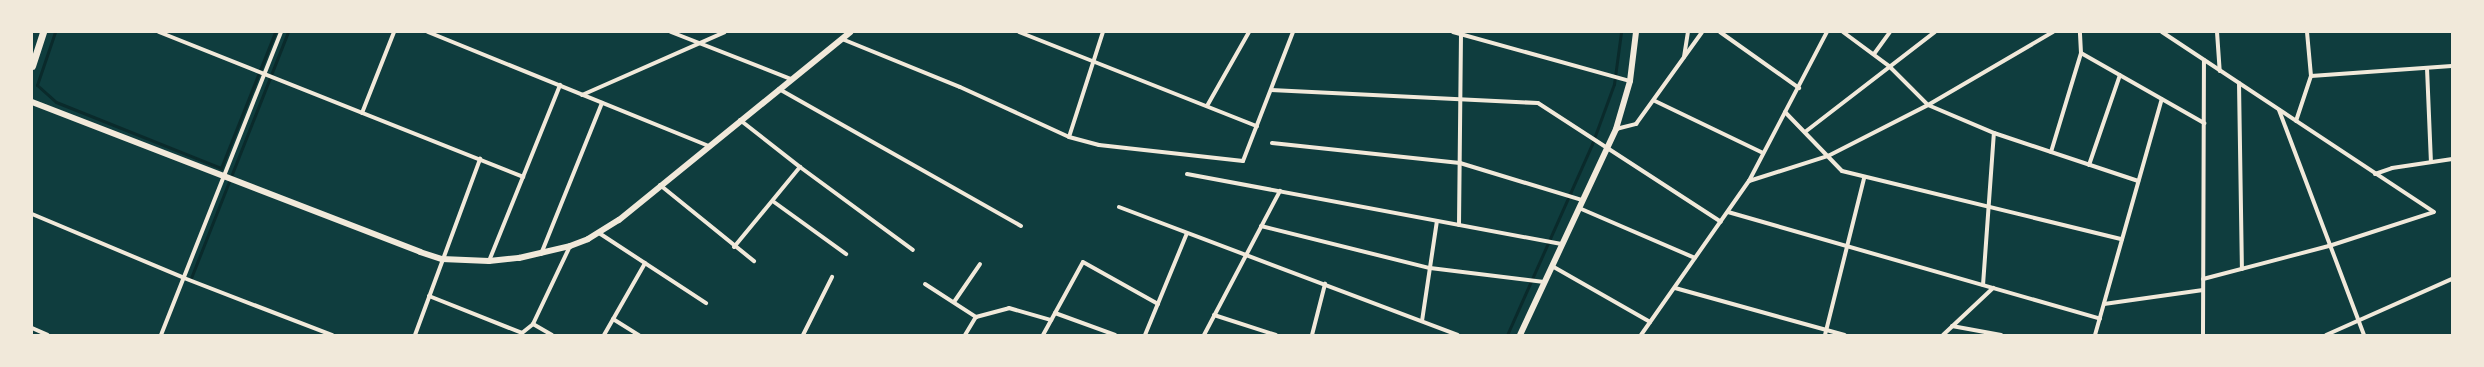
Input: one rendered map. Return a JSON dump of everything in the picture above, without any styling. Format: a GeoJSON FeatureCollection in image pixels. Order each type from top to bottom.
{"type":"FeatureCollection","features":[{"type":"Feature","properties":{"kind":"highway"},"geometry":{"type":"LineString","coordinates":[[32,66],[43,32]]}},
{"type":"Feature","properties":{"kind":"main road"},"geometry":{"type":"LineString","coordinates":[[32,102],[442,259],[489,261],[541,254],[570,246],[599,233],[619,220],[790,79],[850,32]]}},
{"type":"Feature","properties":{"kind":"main road"},"geometry":{"type":"LineString","coordinates":[[1520,335],[1616,129],[1630,81],[1636,32]]}},
{"type":"Feature","properties":{"kind":"street"},"geometry":{"type":"LineString","coordinates":[[160,32],[362,113],[480,158],[523,177]]}},
{"type":"Feature","properties":{"kind":"street"},"geometry":{"type":"LineString","coordinates":[[161,335],[281,32]]}},
{"type":"Feature","properties":{"kind":"street"},"geometry":{"type":"LineString","coordinates":[[362,113],[394,32]]}},
{"type":"Feature","properties":{"kind":"street"},"geometry":{"type":"LineString","coordinates":[[428,32],[709,146]]}},
{"type":"Feature","properties":{"kind":"street"},"geometry":{"type":"LineString","coordinates":[[671,32],[790,79]]}},
{"type":"Feature","properties":{"kind":"street"},"geometry":{"type":"LineString","coordinates":[[582,94],[701,44],[725,32]]}},
{"type":"Feature","properties":{"kind":"street"},"geometry":{"type":"LineString","coordinates":[[1018,32],[1257,126]]}},
{"type":"Feature","properties":{"kind":"street"},"geometry":{"type":"LineString","coordinates":[[1069,137],[1103,32]]}},
{"type":"Feature","properties":{"kind":"street"},"geometry":{"type":"LineString","coordinates":[[1207,106],[1249,32]]}},
{"type":"Feature","properties":{"kind":"street"},"geometry":{"type":"LineString","coordinates":[[842,39],[960,87],[1069,137],[1099,145],[1243,161],[1293,32]]}},
{"type":"Feature","properties":{"kind":"street"},"geometry":{"type":"LineString","coordinates":[[1453,32],[1630,81]]}},
{"type":"Feature","properties":{"kind":"street"},"geometry":{"type":"LineString","coordinates":[[1683,59],[1688,32]]}},
{"type":"Feature","properties":{"kind":"street"},"geometry":{"type":"LineString","coordinates":[[1616,129],[1636,124],[1655,101],[1702,32]]}},
{"type":"Feature","properties":{"kind":"street"},"geometry":{"type":"LineString","coordinates":[[1720,32],[1799,88]]}},
{"type":"Feature","properties":{"kind":"street"},"geometry":{"type":"LineString","coordinates":[[1640,335],[1675,288],[1694,258],[1721,222],[1748,181],[1799,88],[1827,32]]}},
{"type":"Feature","properties":{"kind":"street"},"geometry":{"type":"LineString","coordinates":[[1843,32],[1889,66],[1928,105],[1994,133],[2138,181]]}},
{"type":"Feature","properties":{"kind":"street"},"geometry":{"type":"LineString","coordinates":[[1874,54],[1890,32]]}},
{"type":"Feature","properties":{"kind":"street"},"geometry":{"type":"LineString","coordinates":[[1805,132],[1935,32]]}},
{"type":"Feature","properties":{"kind":"street"},"geometry":{"type":"LineString","coordinates":[[1748,181],[1828,156],[1928,105],[2053,32]]}},
{"type":"Feature","properties":{"kind":"street"},"geometry":{"type":"LineString","coordinates":[[2052,152],[2081,53],[2080,32]]}},
{"type":"Feature","properties":{"kind":"street"},"geometry":{"type":"LineString","coordinates":[[2162,32],[2434,212],[2329,246],[2203,279]]}},
{"type":"Feature","properties":{"kind":"street"},"geometry":{"type":"LineString","coordinates":[[2217,32],[2220,71]]}},
{"type":"Feature","properties":{"kind":"street"},"geometry":{"type":"LineString","coordinates":[[2296,121],[2312,76],[2307,32]]}},
{"type":"Feature","properties":{"kind":"street"},"geometry":{"type":"LineString","coordinates":[[1459,225],[1461,33]]}},
{"type":"Feature","properties":{"kind":"street"},"geometry":{"type":"LineString","coordinates":[[2081,53],[2204,122]]}},
{"type":"Feature","properties":{"kind":"street"},"geometry":{"type":"LineString","coordinates":[[2203,335],[2204,60]]}},
{"type":"Feature","properties":{"kind":"street"},"geometry":{"type":"LineString","coordinates":[[2312,76],[2452,66]]}},
{"type":"Feature","properties":{"kind":"street"},"geometry":{"type":"LineString","coordinates":[[2427,68],[2431,162]]}},
{"type":"Feature","properties":{"kind":"street"},"geometry":{"type":"LineString","coordinates":[[2089,165],[2120,75]]}},
{"type":"Feature","properties":{"kind":"street"},"geometry":{"type":"LineString","coordinates":[[2239,84],[2242,269]]}},
{"type":"Feature","properties":{"kind":"street"},"geometry":{"type":"LineString","coordinates":[[489,261],[560,85]]}},
{"type":"Feature","properties":{"kind":"street"},"geometry":{"type":"LineString","coordinates":[[779,89],[1021,226]]}},
{"type":"Feature","properties":{"kind":"street"},"geometry":{"type":"LineString","coordinates":[[1271,90],[1538,104],[1721,222]]}},
{"type":"Feature","properties":{"kind":"street"},"geometry":{"type":"LineString","coordinates":[[2095,335],[2162,99]]}},
{"type":"Feature","properties":{"kind":"street"},"geometry":{"type":"LineString","coordinates":[[1655,101],[1763,154]]}},
{"type":"Feature","properties":{"kind":"street"},"geometry":{"type":"LineString","coordinates":[[541,254],[602,103]]}},
{"type":"Feature","properties":{"kind":"street"},"geometry":{"type":"LineString","coordinates":[[2279,110],[2329,246],[2364,335]]}},
{"type":"Feature","properties":{"kind":"street"},"geometry":{"type":"LineString","coordinates":[[1785,112],[1842,171],[1864,178],[2122,239]]}},
{"type":"Feature","properties":{"kind":"street"},"geometry":{"type":"LineString","coordinates":[[740,120],[800,168],[913,250]]}},
{"type":"Feature","properties":{"kind":"street"},"geometry":{"type":"LineString","coordinates":[[1984,285],[1994,133]]}},
{"type":"Feature","properties":{"kind":"street"},"geometry":{"type":"LineString","coordinates":[[1272,143],[1460,163],[1582,200]]}},
{"type":"Feature","properties":{"kind":"street"},"geometry":{"type":"LineString","coordinates":[[415,335],[480,158]]}},
{"type":"Feature","properties":{"kind":"street"},"geometry":{"type":"LineString","coordinates":[[2375,174],[2392,168],[2452,159]]}},
{"type":"Feature","properties":{"kind":"street"},"geometry":{"type":"LineString","coordinates":[[734,247],[774,202],[800,168]]}},
{"type":"Feature","properties":{"kind":"street"},"geometry":{"type":"LineString","coordinates":[[1187,174],[1562,244]]}},
{"type":"Feature","properties":{"kind":"street"},"geometry":{"type":"LineString","coordinates":[[1825,335],[1864,178]]}},
{"type":"Feature","properties":{"kind":"street"},"geometry":{"type":"LineString","coordinates":[[660,185],[734,247],[754,261]]}},
{"type":"Feature","properties":{"kind":"street"},"geometry":{"type":"LineString","coordinates":[[1204,335],[1280,191]]}},
{"type":"Feature","properties":{"kind":"street"},"geometry":{"type":"LineString","coordinates":[[774,202],[846,254]]}},
{"type":"Feature","properties":{"kind":"street"},"geometry":{"type":"LineString","coordinates":[[1119,207],[1458,335]]}},
{"type":"Feature","properties":{"kind":"street"},"geometry":{"type":"LineString","coordinates":[[1579,208],[1694,258]]}},
{"type":"Feature","properties":{"kind":"street"},"geometry":{"type":"LineString","coordinates":[[1728,212],[2100,319]]}},
{"type":"Feature","properties":{"kind":"street"},"geometry":{"type":"LineString","coordinates":[[32,214],[184,278],[332,335]]}},
{"type":"Feature","properties":{"kind":"street"},"geometry":{"type":"LineString","coordinates":[[1422,321],[1437,221]]}},
{"type":"Feature","properties":{"kind":"street"},"geometry":{"type":"LineString","coordinates":[[1261,226],[1430,268],[1544,282]]}},
{"type":"Feature","properties":{"kind":"street"},"geometry":{"type":"LineString","coordinates":[[599,233],[706,303]]}},
{"type":"Feature","properties":{"kind":"street"},"geometry":{"type":"LineString","coordinates":[[1145,335],[1187,233]]}},
{"type":"Feature","properties":{"kind":"street"},"geometry":{"type":"LineString","coordinates":[[429,296],[522,333],[533,324],[570,246]]}},
{"type":"Feature","properties":{"kind":"street"},"geometry":{"type":"LineString","coordinates":[[1043,335],[1083,262],[1158,304]]}},
{"type":"Feature","properties":{"kind":"street"},"geometry":{"type":"LineString","coordinates":[[604,335],[645,263]]}},
{"type":"Feature","properties":{"kind":"street"},"geometry":{"type":"LineString","coordinates":[[954,302],[980,264]]}},
{"type":"Feature","properties":{"kind":"street"},"geometry":{"type":"LineString","coordinates":[[1552,266],[1650,322]]}},
{"type":"Feature","properties":{"kind":"street"},"geometry":{"type":"LineString","coordinates":[[803,335],[832,277]]}},
{"type":"Feature","properties":{"kind":"street"},"geometry":{"type":"LineString","coordinates":[[2326,335],[2452,279]]}},
{"type":"Feature","properties":{"kind":"street"},"geometry":{"type":"LineString","coordinates":[[925,284],[976,317]]}},
{"type":"Feature","properties":{"kind":"street"},"geometry":{"type":"LineString","coordinates":[[1312,335],[1325,284]]}},
{"type":"Feature","properties":{"kind":"street"},"geometry":{"type":"LineString","coordinates":[[1675,288],[1844,335]]}},
{"type":"Feature","properties":{"kind":"street"},"geometry":{"type":"LineString","coordinates":[[1942,335],[1992,288]]}},
{"type":"Feature","properties":{"kind":"street"},"geometry":{"type":"LineString","coordinates":[[2104,304],[2203,290]]}},
{"type":"Feature","properties":{"kind":"street"},"geometry":{"type":"LineString","coordinates":[[965,335],[976,317],[1009,308],[1051,320]]}},
{"type":"Feature","properties":{"kind":"street"},"geometry":{"type":"LineString","coordinates":[[1055,313],[1115,335]]}},
{"type":"Feature","properties":{"kind":"street"},"geometry":{"type":"LineString","coordinates":[[1214,315],[1276,335]]}},
{"type":"Feature","properties":{"kind":"street"},"geometry":{"type":"LineString","coordinates":[[613,319],[639,335]]}},
{"type":"Feature","properties":{"kind":"street"},"geometry":{"type":"LineString","coordinates":[[533,324],[552,335]]}},
{"type":"Feature","properties":{"kind":"street"},"geometry":{"type":"LineString","coordinates":[[1952,326],[2001,335]]}},
{"type":"Feature","properties":{"kind":"street"},"geometry":{"type":"LineString","coordinates":[[32,328],[48,335]]}},
{"type":"Feature","properties":{"kind":"street"},"geometry":{"type":"LineString","coordinates":[[1970,329],[1971,335]]}},
{"type":"Feature","properties":{"kind":"waterway"},"geometry":{"type":"LineString","coordinates":[[55,32],[37,85],[56,102],[221,168],[275,32]]}},
{"type":"Feature","properties":{"kind":"waterway"},"geometry":{"type":"LineString","coordinates":[[191,278],[288,32]]}},
{"type":"Feature","properties":{"kind":"waterway"},"geometry":{"type":"LineString","coordinates":[[1507,335],[1592,144],[1614,84],[1621,32]]}}]}
